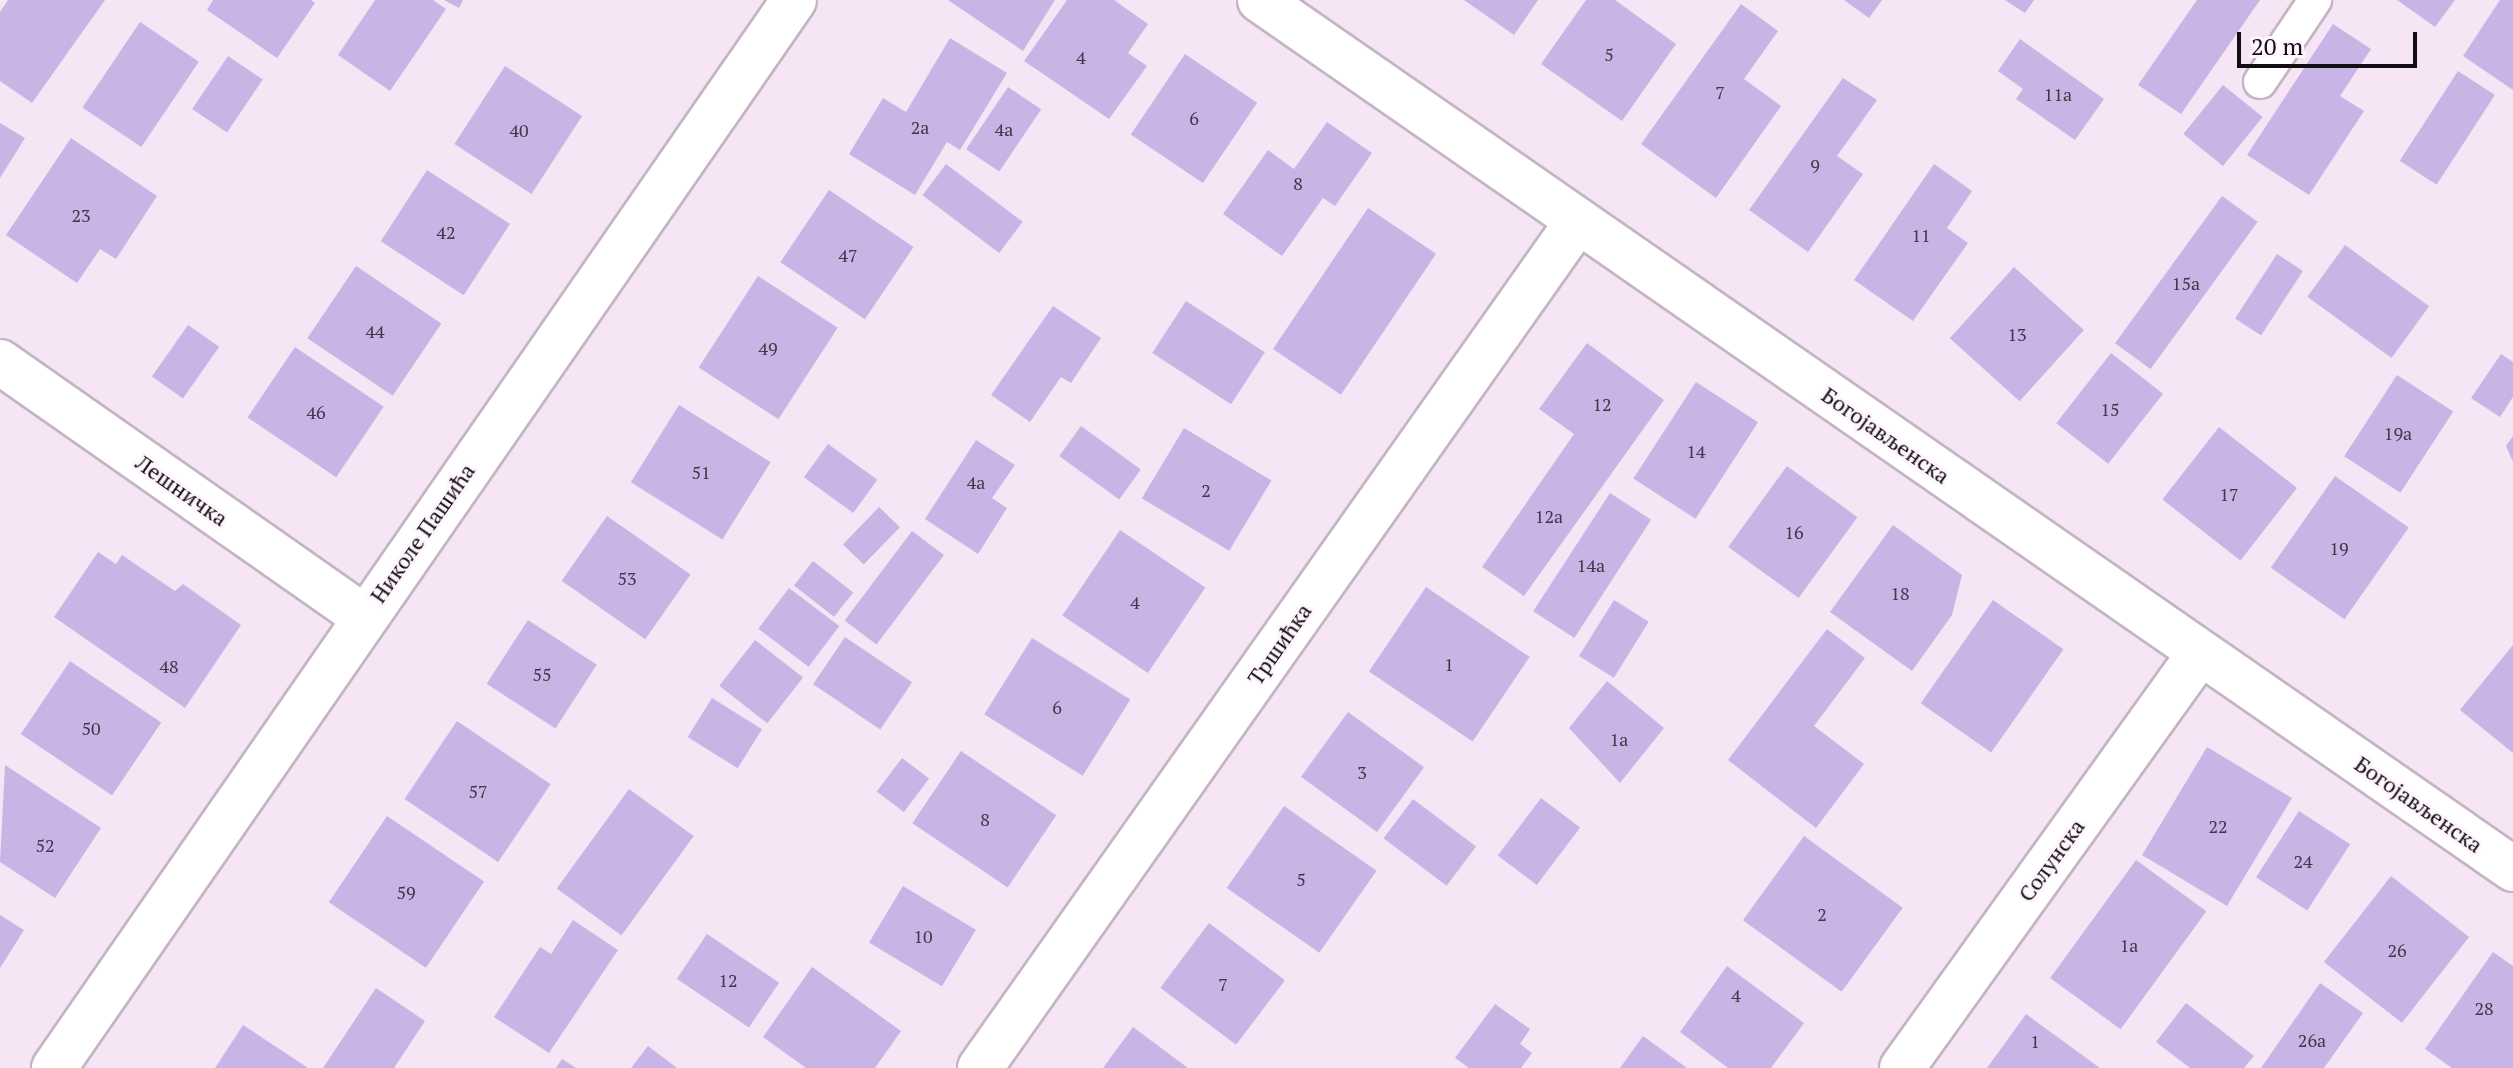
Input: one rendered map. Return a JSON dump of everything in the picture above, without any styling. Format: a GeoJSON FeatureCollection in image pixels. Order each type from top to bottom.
{"type":"FeatureCollection","features":[{"type":"Feature","properties":{"kind":"street","name":"Богојављенска"},"geometry":{"type":"LineString","coordinates":[[1260,0],[2513,869]]}},
{"type":"Feature","properties":{"kind":"street","name":"Николе Пашића"},"geometry":{"type":"LineString","coordinates":[[54,1068],[789,2]]}},
{"type":"Feature","properties":{"kind":"street","name":"Тршићка"},"geometry":{"type":"LineString","coordinates":[[980,1068],[1578,221]]}},
{"type":"Feature","properties":{"kind":"street","name":"Лешничка"},"geometry":{"type":"LineString","coordinates":[[0,362],[364,617]]}},
{"type":"Feature","properties":{"kind":"street","name":"Солунска"},"geometry":{"type":"LineString","coordinates":[[1902,1068],[2200,653]]}},
{"type":"Feature","properties":{"kind":"lane"},"geometry":{"type":"LineString","coordinates":[[2260,82],[2315,0]]}},
{"type":"Feature","properties":{"kind":"building"},"geometry":{"type":"Polygon","coordinates":[[[8,0],[105,0],[32,103],[0,81],[0,12],[8,0]]]}},
{"type":"Feature","properties":{"kind":"building"},"geometry":{"type":"Polygon","coordinates":[[[213,0],[311,0],[315,3],[277,58],[207,10],[213,0]]]}},
{"type":"Feature","properties":{"kind":"building"},"geometry":{"type":"Polygon","coordinates":[[[375,0],[433,0],[446,9],[390,91],[338,55],[375,0]]]}},
{"type":"Feature","properties":{"kind":"building"},"geometry":{"type":"Polygon","coordinates":[[[444,0],[463,0],[459,8],[444,0]]]}},
{"type":"Feature","properties":{"kind":"building"},"geometry":{"type":"Polygon","coordinates":[[[948,0],[1055,0],[1023,51],[948,0]]]}},
{"type":"Feature","properties":{"kind":"building"},"geometry":{"type":"Polygon","coordinates":[[[1067,0],[1114,0],[1148,24],[1128,53],[1147,66],[1109,119],[1024,61],[1067,0]]]}},
{"type":"Feature","properties":{"kind":"building"},"geometry":{"type":"Polygon","coordinates":[[[1464,0],[1538,0],[1514,35],[1464,0]]]}},
{"type":"Feature","properties":{"kind":"building"},"geometry":{"type":"Polygon","coordinates":[[[1586,0],[1615,0],[1676,44],[1622,121],[1541,64],[1586,0]]]}},
{"type":"Feature","properties":{"kind":"building"},"geometry":{"type":"Polygon","coordinates":[[[1844,0],[1882,0],[1869,18],[1844,0]]]}},
{"type":"Feature","properties":{"kind":"building"},"geometry":{"type":"Polygon","coordinates":[[[2005,0],[2034,0],[2025,13],[2005,0]]]}},
{"type":"Feature","properties":{"kind":"building"},"geometry":{"type":"Polygon","coordinates":[[[2197,0],[2260,0],[2181,114],[2138,85],[2197,0]]]}},
{"type":"Feature","properties":{"kind":"building"},"geometry":{"type":"Polygon","coordinates":[[[2397,0],[2455,0],[2435,27],[2397,0]]]}},
{"type":"Feature","properties":{"kind":"building"},"geometry":{"type":"Polygon","coordinates":[[[2500,0],[2513,0],[2513,90],[2463,56],[2500,0]]]}},
{"type":"Feature","properties":{"kind":"building"},"geometry":{"type":"Polygon","coordinates":[[[1741,4],[1778,31],[1744,79],[1781,106],[1716,198],[1641,144],[1741,4]]]}},
{"type":"Feature","properties":{"kind":"building"},"geometry":{"type":"Polygon","coordinates":[[[140,22],[199,62],[141,147],[82,107],[140,22]]]}},
{"type":"Feature","properties":{"kind":"building"},"geometry":{"type":"Polygon","coordinates":[[[2333,24],[2371,49],[2340,96],[2364,111],[2309,195],[2247,155],[2333,24]]]}},
{"type":"Feature","properties":{"kind":"building"},"geometry":{"type":"Polygon","coordinates":[[[950,38],[1007,73],[960,150],[947,142],[915,195],[849,154],[883,98],[906,112],[950,38]]]}},
{"type":"Feature","properties":{"kind":"building"},"geometry":{"type":"Polygon","coordinates":[[[2020,39],[2104,99],[2075,140],[2016,99],[2023,89],[1998,71],[2020,39]]]}},
{"type":"Feature","properties":{"kind":"building"},"geometry":{"type":"Polygon","coordinates":[[[1185,54],[1257,103],[1203,183],[1131,134],[1185,54]]]}},
{"type":"Feature","properties":{"kind":"building"},"geometry":{"type":"Polygon","coordinates":[[[228,56],[263,79],[227,133],[192,109],[228,56]]]}},
{"type":"Feature","properties":{"kind":"building"},"geometry":{"type":"Polygon","coordinates":[[[505,66],[582,116],[532,194],[454,144],[505,66]]]}},
{"type":"Feature","properties":{"kind":"building"},"geometry":{"type":"Polygon","coordinates":[[[2458,71],[2495,95],[2437,185],[2400,161],[2458,71]]]}},
{"type":"Feature","properties":{"kind":"building"},"geometry":{"type":"Polygon","coordinates":[[[1843,78],[1877,100],[1837,156],[1863,174],[1808,252],[1749,210],[1843,78]]]}},
{"type":"Feature","properties":{"kind":"building"},"geometry":{"type":"Polygon","coordinates":[[[2223,85],[2263,117],[2223,166],[2183,134],[2223,85]]]}},
{"type":"Feature","properties":{"kind":"building"},"geometry":{"type":"Polygon","coordinates":[[[1008,87],[1041,109],[999,172],[966,149],[1008,87]]]}},
{"type":"Feature","properties":{"kind":"building"},"geometry":{"type":"Polygon","coordinates":[[[1327,122],[1372,153],[1335,206],[1323,198],[1282,256],[1223,214],[1268,150],[1294,169],[1327,122]]]}},
{"type":"Feature","properties":{"kind":"building"},"geometry":{"type":"Polygon","coordinates":[[[0,123],[25,138],[0,178],[0,123]]]}},
{"type":"Feature","properties":{"kind":"building"},"geometry":{"type":"Polygon","coordinates":[[[71,138],[157,196],[116,259],[100,249],[77,283],[6,235],[71,138]]]}},
{"type":"Feature","properties":{"kind":"building"},"geometry":{"type":"Polygon","coordinates":[[[946,164],[1023,222],[999,253],[923,195],[946,164]]]}},
{"type":"Feature","properties":{"kind":"building"},"geometry":{"type":"Polygon","coordinates":[[[1934,164],[1972,191],[1947,228],[1968,243],[1913,321],[1854,280],[1934,164]]]}},
{"type":"Feature","properties":{"kind":"building"},"geometry":{"type":"Polygon","coordinates":[[[427,170],[510,224],[464,295],[381,241],[427,170]]]}},
{"type":"Feature","properties":{"kind":"building"},"geometry":{"type":"Polygon","coordinates":[[[829,190],[914,247],[865,319],[780,262],[829,190]]]}},
{"type":"Feature","properties":{"kind":"building"},"geometry":{"type":"Polygon","coordinates":[[[2222,196],[2258,222],[2151,369],[2115,343],[2222,196]]]}},
{"type":"Feature","properties":{"kind":"building"},"geometry":{"type":"Polygon","coordinates":[[[1368,208],[1436,254],[1341,395],[1273,349],[1368,208]]]}},
{"type":"Feature","properties":{"kind":"building"},"geometry":{"type":"Polygon","coordinates":[[[2345,245],[2429,306],[2392,358],[2307,297],[2345,245]]]}},
{"type":"Feature","properties":{"kind":"building"},"geometry":{"type":"Polygon","coordinates":[[[2277,254],[2303,271],[2261,335],[2235,319],[2277,254]]]}},
{"type":"Feature","properties":{"kind":"building"},"geometry":{"type":"Polygon","coordinates":[[[356,266],[441,324],[393,396],[307,338],[356,266]]]}},
{"type":"Feature","properties":{"kind":"building"},"geometry":{"type":"Polygon","coordinates":[[[2014,267],[2084,330],[2020,401],[1950,338],[2014,267]]]}},
{"type":"Feature","properties":{"kind":"building"},"geometry":{"type":"Polygon","coordinates":[[[758,276],[838,328],[778,419],[699,367],[758,276]]]}},
{"type":"Feature","properties":{"kind":"building"},"geometry":{"type":"Polygon","coordinates":[[[1186,301],[1265,352],[1231,404],[1152,353],[1186,301]]]}},
{"type":"Feature","properties":{"kind":"building"},"geometry":{"type":"Polygon","coordinates":[[[1053,306],[1101,338],[1071,383],[1061,377],[1030,422],[991,395],[1053,306]]]}},
{"type":"Feature","properties":{"kind":"building"},"geometry":{"type":"Polygon","coordinates":[[[188,325],[219,347],[183,398],[152,377],[188,325]]]}},
{"type":"Feature","properties":{"kind":"building"},"geometry":{"type":"Polygon","coordinates":[[[1587,343],[1664,400],[1524,596],[1482,567],[1574,434],[1539,409],[1587,343]]]}},
{"type":"Feature","properties":{"kind":"building"},"geometry":{"type":"Polygon","coordinates":[[[295,347],[384,407],[336,477],[247,417],[295,347]]]}},
{"type":"Feature","properties":{"kind":"building"},"geometry":{"type":"Polygon","coordinates":[[[2111,353],[2163,394],[2108,464],[2056,423],[2111,353]]]}},
{"type":"Feature","properties":{"kind":"building"},"geometry":{"type":"Polygon","coordinates":[[[2501,354],[2513,362],[2513,397],[2500,417],[2471,398],[2501,354]]]}},
{"type":"Feature","properties":{"kind":"building"},"geometry":{"type":"Polygon","coordinates":[[[2397,375],[2453,411],[2400,493],[2344,456],[2397,375]]]}},
{"type":"Feature","properties":{"kind":"building"},"geometry":{"type":"Polygon","coordinates":[[[1696,382],[1758,422],[1695,519],[1633,478],[1696,382]]]}},
{"type":"Feature","properties":{"kind":"building"},"geometry":{"type":"Polygon","coordinates":[[[679,405],[771,462],[722,539],[631,482],[679,405]]]}},
{"type":"Feature","properties":{"kind":"building"},"geometry":{"type":"Polygon","coordinates":[[[1081,426],[1141,469],[1119,499],[1059,456],[1081,426]]]}},
{"type":"Feature","properties":{"kind":"building"},"geometry":{"type":"Polygon","coordinates":[[[2219,427],[2297,488],[2240,560],[2162,499],[2219,427]]]}},
{"type":"Feature","properties":{"kind":"building"},"geometry":{"type":"Polygon","coordinates":[[[1184,428],[1271,481],[1229,551],[1142,498],[1184,428]]]}},
{"type":"Feature","properties":{"kind":"building"},"geometry":{"type":"Polygon","coordinates":[[[2513,436],[2513,462],[2506,446],[2513,436]]]}},
{"type":"Feature","properties":{"kind":"building"},"geometry":{"type":"Polygon","coordinates":[[[976,440],[1015,465],[992,498],[1007,508],[978,554],[925,519],[976,440]]]}},
{"type":"Feature","properties":{"kind":"building"},"geometry":{"type":"Polygon","coordinates":[[[828,444],[877,480],[853,513],[804,477],[828,444]]]}},
{"type":"Feature","properties":{"kind":"building"},"geometry":{"type":"Polygon","coordinates":[[[1787,466],[1857,517],[1799,598],[1728,547],[1787,466]]]}},
{"type":"Feature","properties":{"kind":"building"},"geometry":{"type":"Polygon","coordinates":[[[2335,476],[2409,528],[2344,619],[2271,568],[2335,476]]]}},
{"type":"Feature","properties":{"kind":"building"},"geometry":{"type":"Polygon","coordinates":[[[1610,493],[1651,520],[1574,638],[1533,611],[1610,493]]]}},
{"type":"Feature","properties":{"kind":"building"},"geometry":{"type":"Polygon","coordinates":[[[879,507],[900,527],[864,565],[843,544],[879,507]]]}},
{"type":"Feature","properties":{"kind":"building"},"geometry":{"type":"Polygon","coordinates":[[[607,516],[691,575],[645,639],[562,581],[607,516]]]}},
{"type":"Feature","properties":{"kind":"building"},"geometry":{"type":"Polygon","coordinates":[[[1893,525],[1962,575],[1952,615],[1912,671],[1830,612],[1893,525]]]}},
{"type":"Feature","properties":{"kind":"building"},"geometry":{"type":"Polygon","coordinates":[[[1120,530],[1205,588],[1148,673],[1062,615],[1120,530]]]}},
{"type":"Feature","properties":{"kind":"building"},"geometry":{"type":"Polygon","coordinates":[[[912,531],[944,555],[877,645],[845,620],[912,531]]]}},
{"type":"Feature","properties":{"kind":"building"},"geometry":{"type":"Polygon","coordinates":[[[98,552],[116,564],[122,555],[175,591],[183,584],[241,625],[185,708],[54,617],[98,552]]]}},
{"type":"Feature","properties":{"kind":"building"},"geometry":{"type":"Polygon","coordinates":[[[813,561],[853,592],[834,617],[794,585],[813,561]]]}},
{"type":"Feature","properties":{"kind":"building"},"geometry":{"type":"Polygon","coordinates":[[[1426,587],[1530,657],[1473,741],[1369,672],[1426,587]]]}},
{"type":"Feature","properties":{"kind":"building"},"geometry":{"type":"Polygon","coordinates":[[[789,588],[839,626],[809,667],[758,629],[789,588]]]}},
{"type":"Feature","properties":{"kind":"building"},"geometry":{"type":"Polygon","coordinates":[[[1614,600],[1649,622],[1614,678],[1579,656],[1614,600]]]}},
{"type":"Feature","properties":{"kind":"building"},"geometry":{"type":"Polygon","coordinates":[[[1993,600],[2063,649],[1991,753],[1921,703],[1993,600]]]}},
{"type":"Feature","properties":{"kind":"building"},"geometry":{"type":"Polygon","coordinates":[[[528,620],[597,665],[555,728],[487,684],[528,620]]]}},
{"type":"Feature","properties":{"kind":"building"},"geometry":{"type":"Polygon","coordinates":[[[1827,629],[1865,658],[1814,726],[1864,764],[1816,828],[1728,760],[1827,629]]]}},
{"type":"Feature","properties":{"kind":"building"},"geometry":{"type":"Polygon","coordinates":[[[845,637],[912,682],[880,730],[813,684],[845,637]]]}},
{"type":"Feature","properties":{"kind":"building"},"geometry":{"type":"Polygon","coordinates":[[[1032,638],[1130,699],[1083,776],[984,714],[1032,638]]]}},
{"type":"Feature","properties":{"kind":"building"},"geometry":{"type":"Polygon","coordinates":[[[755,640],[803,678],[767,723],[719,686],[755,640]]]}},
{"type":"Feature","properties":{"kind":"building"},"geometry":{"type":"Polygon","coordinates":[[[2513,645],[2513,753],[2460,710],[2513,645]]]}},
{"type":"Feature","properties":{"kind":"building"},"geometry":{"type":"Polygon","coordinates":[[[70,661],[161,723],[112,795],[21,734],[70,661]]]}},
{"type":"Feature","properties":{"kind":"building"},"geometry":{"type":"Polygon","coordinates":[[[1607,681],[1664,728],[1620,783],[1569,728],[1607,681]]]}},
{"type":"Feature","properties":{"kind":"building"},"geometry":{"type":"Polygon","coordinates":[[[712,698],[762,729],[738,768],[688,737],[712,698]]]}},
{"type":"Feature","properties":{"kind":"building"},"geometry":{"type":"Polygon","coordinates":[[[1348,712],[1424,767],[1377,832],[1301,777],[1348,712]]]}},
{"type":"Feature","properties":{"kind":"building"},"geometry":{"type":"Polygon","coordinates":[[[457,721],[551,784],[498,862],[404,799],[457,721]]]}},
{"type":"Feature","properties":{"kind":"building"},"geometry":{"type":"Polygon","coordinates":[[[2207,747],[2292,798],[2227,906],[2142,855],[2207,747]]]}},
{"type":"Feature","properties":{"kind":"building"},"geometry":{"type":"Polygon","coordinates":[[[961,751],[1056,815],[1008,887],[912,823],[961,751]]]}},
{"type":"Feature","properties":{"kind":"building"},"geometry":{"type":"Polygon","coordinates":[[[902,758],[929,778],[904,812],[877,792],[902,758]]]}},
{"type":"Feature","properties":{"kind":"building"},"geometry":{"type":"Polygon","coordinates":[[[5,765],[101,828],[55,898],[0,862],[5,765]]]}},
{"type":"Feature","properties":{"kind":"building"},"geometry":{"type":"Polygon","coordinates":[[[629,789],[694,836],[621,936],[557,889],[629,789]]]}},
{"type":"Feature","properties":{"kind":"building"},"geometry":{"type":"Polygon","coordinates":[[[1541,798],[1580,827],[1537,885],[1498,856],[1541,798]]]}},
{"type":"Feature","properties":{"kind":"building"},"geometry":{"type":"Polygon","coordinates":[[[1413,799],[1476,847],[1447,886],[1384,838],[1413,799]]]}},
{"type":"Feature","properties":{"kind":"building"},"geometry":{"type":"Polygon","coordinates":[[[1284,806],[1377,871],[1319,953],[1227,888],[1284,806]]]}},
{"type":"Feature","properties":{"kind":"building"},"geometry":{"type":"Polygon","coordinates":[[[2299,811],[2350,844],[2307,910],[2256,877],[2299,811]]]}},
{"type":"Feature","properties":{"kind":"building"},"geometry":{"type":"Polygon","coordinates":[[[387,816],[484,881],[426,968],[329,902],[387,816]]]}},
{"type":"Feature","properties":{"kind":"building"},"geometry":{"type":"Polygon","coordinates":[[[1804,836],[1903,908],[1842,992],[1743,920],[1804,836]]]}},
{"type":"Feature","properties":{"kind":"building"},"geometry":{"type":"Polygon","coordinates":[[[2136,860],[2206,911],[2121,1029],[2050,978],[2136,860]]]}},
{"type":"Feature","properties":{"kind":"building"},"geometry":{"type":"Polygon","coordinates":[[[2391,876],[2469,937],[2402,1023],[2324,962],[2391,876]]]}},
{"type":"Feature","properties":{"kind":"building"},"geometry":{"type":"Polygon","coordinates":[[[903,886],[976,930],[942,986],[869,943],[903,886]]]}},
{"type":"Feature","properties":{"kind":"building"},"geometry":{"type":"Polygon","coordinates":[[[0,915],[24,930],[0,968],[0,915]]]}},
{"type":"Feature","properties":{"kind":"building"},"geometry":{"type":"Polygon","coordinates":[[[573,920],[618,950],[549,1053],[494,1017],[540,947],[551,954],[573,920]]]}},
{"type":"Feature","properties":{"kind":"building"},"geometry":{"type":"Polygon","coordinates":[[[1209,923],[1285,980],[1236,1045],[1160,988],[1209,923]]]}},
{"type":"Feature","properties":{"kind":"building"},"geometry":{"type":"Polygon","coordinates":[[[707,934],[779,983],[749,1027],[677,979],[707,934]]]}},
{"type":"Feature","properties":{"kind":"building"},"geometry":{"type":"Polygon","coordinates":[[[2493,952],[2513,966],[2513,1068],[2452,1068],[2425,1049],[2493,952]]]}},
{"type":"Feature","properties":{"kind":"building"},"geometry":{"type":"Polygon","coordinates":[[[1727,966],[1804,1023],[1771,1068],[1728,1068],[1680,1032],[1727,966]]]}},
{"type":"Feature","properties":{"kind":"building"},"geometry":{"type":"Polygon","coordinates":[[[812,967],[901,1031],[875,1068],[806,1068],[763,1037],[812,967]]]}},
{"type":"Feature","properties":{"kind":"building"},"geometry":{"type":"Polygon","coordinates":[[[2320,983],[2363,1013],[2324,1068],[2261,1068],[2320,983]]]}},
{"type":"Feature","properties":{"kind":"building"},"geometry":{"type":"Polygon","coordinates":[[[376,988],[425,1021],[394,1068],[323,1068],[376,988]]]}},
{"type":"Feature","properties":{"kind":"building"},"geometry":{"type":"Polygon","coordinates":[[[2186,1003],[2254,1056],[2244,1068],[2190,1068],[2156,1042],[2186,1003]]]}},
{"type":"Feature","properties":{"kind":"building"},"geometry":{"type":"Polygon","coordinates":[[[1495,1004],[1530,1029],[1520,1044],[1532,1053],[1521,1068],[1469,1068],[1455,1058],[1495,1004]]]}},
{"type":"Feature","properties":{"kind":"building"},"geometry":{"type":"Polygon","coordinates":[[[2026,1014],[2100,1068],[1987,1068],[2026,1014]]]}},
{"type":"Feature","properties":{"kind":"building"},"geometry":{"type":"Polygon","coordinates":[[[243,1025],[308,1068],[215,1068],[243,1025]]]}},
{"type":"Feature","properties":{"kind":"building"},"geometry":{"type":"Polygon","coordinates":[[[1133,1027],[1188,1068],[1103,1068],[1133,1027]]]}},
{"type":"Feature","properties":{"kind":"building"},"geometry":{"type":"Polygon","coordinates":[[[1643,1036],[1687,1068],[1620,1068],[1643,1036]]]}},
{"type":"Feature","properties":{"kind":"building"},"geometry":{"type":"Polygon","coordinates":[[[648,1046],[677,1068],[631,1068],[648,1046]]]}},
{"type":"Feature","properties":{"kind":"building"},"geometry":{"type":"Polygon","coordinates":[[[562,1059],[576,1068],[556,1068],[562,1059]]]}}]}
